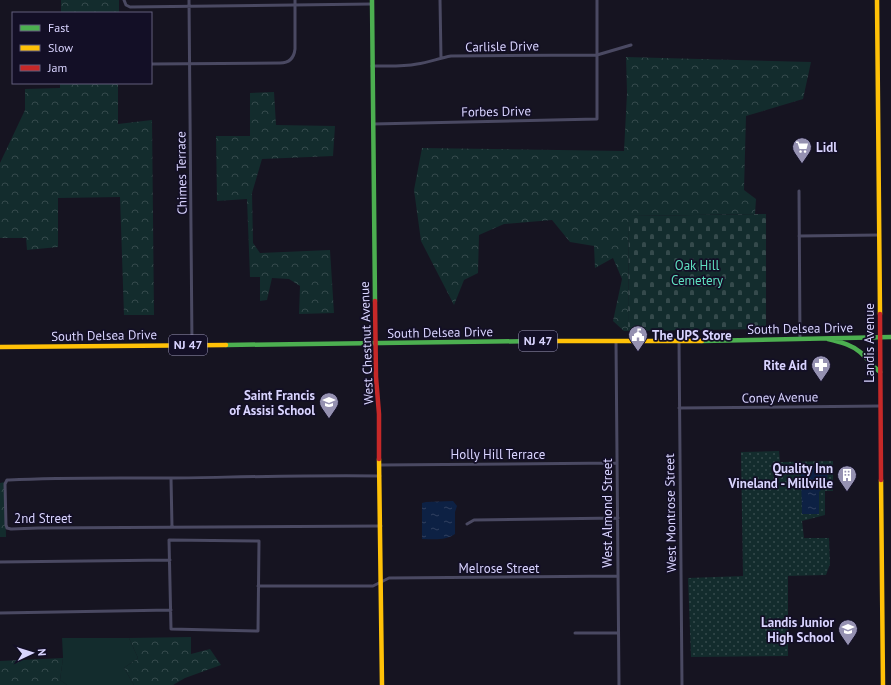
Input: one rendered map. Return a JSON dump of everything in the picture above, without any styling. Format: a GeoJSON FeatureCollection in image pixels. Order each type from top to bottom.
{"type":"FeatureCollection","features":[{"type":"Feature","properties":{"kind":"main road","name":"Landis Avenue"},"geometry":{"type":"LineString","coordinates":[[876,0],[883,685]]}},
{"type":"Feature","properties":{"kind":"main road","name":"West Chestnut Avenue"},"geometry":{"type":"LineString","coordinates":[[372,2],[374,244],[376,377],[379,414],[380,465],[382,685]]}},
{"type":"Feature","properties":{"kind":"main road","name":"South Delsea Drive"},"geometry":{"type":"LineString","coordinates":[[0,347],[679,341],[880,337]]}},
{"type":"Feature","properties":{"kind":"main road","name":"NJ 47"},"geometry":{"type":"LineString","coordinates":[[880,337],[891,337]]}},
{"type":"Feature","properties":{"kind":"main road"},"geometry":{"type":"LineString","coordinates":[[825,338],[855,348],[874,369],[880,372]]}},
{"type":"Feature","properties":{"kind":"street","name":"Chimes Terrace"},"geometry":{"type":"LineString","coordinates":[[189,0],[192,345]]}},
{"type":"Feature","properties":{"kind":"street"},"geometry":{"type":"LineString","coordinates":[[152,64],[288,62],[292,58],[296,49],[295,0]]}},
{"type":"Feature","properties":{"kind":"street"},"geometry":{"type":"LineString","coordinates":[[440,0],[441,58]]}},
{"type":"Feature","properties":{"kind":"street"},"geometry":{"type":"LineString","coordinates":[[597,0],[597,55]]}},
{"type":"Feature","properties":{"kind":"street"},"geometry":{"type":"LineString","coordinates":[[124,1],[126,6],[130,7],[295,6],[372,2]]}},
{"type":"Feature","properties":{"kind":"street","name":"Carlisle Drive"},"geometry":{"type":"LineString","coordinates":[[372,66],[412,65],[450,56],[597,55],[631,45]]}},
{"type":"Feature","properties":{"kind":"street","name":"Forbes Drive"},"geometry":{"type":"LineString","coordinates":[[373,124],[597,119],[597,55]]}},
{"type":"Feature","properties":{"kind":"street"},"geometry":{"type":"LineString","coordinates":[[799,191],[800,338]]}},
{"type":"Feature","properties":{"kind":"street"},"geometry":{"type":"LineString","coordinates":[[799,236],[879,235]]}},
{"type":"Feature","properties":{"kind":"street","name":"West Almond Street"},"geometry":{"type":"LineString","coordinates":[[616,341],[619,685]]}},
{"type":"Feature","properties":{"kind":"street","name":"West Montrose Street"},"geometry":{"type":"LineString","coordinates":[[679,341],[682,685]]}},
{"type":"Feature","properties":{"kind":"street","name":"Coney Avenue"},"geometry":{"type":"LineString","coordinates":[[679,408],[880,406]]}},
{"type":"Feature","properties":{"kind":"street","name":"Holly Hill Terrace"},"geometry":{"type":"LineString","coordinates":[[380,465],[617,464]]}},
{"type":"Feature","properties":{"kind":"street","name":"2nd Street"},"geometry":{"type":"LineString","coordinates":[[380,476],[26,479],[7,480],[5,484],[6,525],[7,528],[11,529],[381,526]]}},
{"type":"Feature","properties":{"kind":"street"},"geometry":{"type":"LineString","coordinates":[[171,478],[172,527]]}},
{"type":"Feature","properties":{"kind":"street"},"geometry":{"type":"LineString","coordinates":[[467,524],[474,520],[618,518]]}},
{"type":"Feature","properties":{"kind":"street"},"geometry":{"type":"LineString","coordinates":[[169,540],[259,541],[258,631],[171,630],[170,560],[169,540]]}},
{"type":"Feature","properties":{"kind":"street"},"geometry":{"type":"LineString","coordinates":[[0,562],[170,560]]}},
{"type":"Feature","properties":{"kind":"street","name":"Melrose Street"},"geometry":{"type":"LineString","coordinates":[[258,586],[373,586],[389,578],[618,576]]}},
{"type":"Feature","properties":{"kind":"street"},"geometry":{"type":"LineString","coordinates":[[0,613],[171,610]]}},
{"type":"Feature","properties":{"kind":"street"},"geometry":{"type":"LineString","coordinates":[[576,633],[618,633]]}},
{"type":"Feature","properties":{"kind":"green space"},"geometry":{"type":"Polygon","coordinates":[[[61,0],[119,0],[119,12],[61,12],[61,0]]]}},
{"type":"Feature","properties":{"kind":"green space"},"geometry":{"type":"Polygon","coordinates":[[[626,57],[811,62],[803,99],[746,116],[744,190],[756,199],[755,214],[629,216],[628,331],[624,331],[613,321],[622,279],[613,258],[595,268],[594,246],[570,242],[552,220],[504,224],[479,235],[478,273],[464,280],[454,305],[421,241],[414,190],[422,148],[624,151],[627,93],[626,57]]]}},
{"type":"Feature","properties":{"kind":"green space"},"geometry":{"type":"Polygon","coordinates":[[[60,84],[118,84],[118,124],[152,120],[154,315],[124,315],[120,197],[58,198],[58,247],[27,250],[26,238],[0,238],[0,163],[25,110],[25,89],[60,88],[60,84]]]}},
{"type":"Feature","properties":{"kind":"green space"},"geometry":{"type":"Polygon","coordinates":[[[274,92],[276,125],[335,126],[333,156],[262,159],[252,193],[253,243],[260,253],[330,250],[334,313],[299,314],[300,286],[289,279],[272,278],[267,300],[260,301],[260,277],[250,277],[247,199],[217,201],[216,136],[250,136],[250,93],[274,92]]]}},
{"type":"Feature","properties":{"kind":"green space","name":"Oak Hill Cemetery"},"geometry":{"type":"Polygon","coordinates":[[[766,214],[766,329],[628,331],[629,216],[766,214]]]}},
{"type":"Feature","properties":{"kind":"green space"},"geometry":{"type":"Polygon","coordinates":[[[779,451],[780,462],[833,461],[833,491],[825,491],[825,515],[802,521],[804,538],[829,538],[830,564],[826,575],[788,576],[788,656],[691,657],[688,578],[743,576],[741,452],[779,451]]]}},
{"type":"Feature","properties":{"kind":"green space"},"geometry":{"type":"Polygon","coordinates":[[[5,482],[6,537],[0,537],[0,483],[5,482]]]}},
{"type":"Feature","properties":{"kind":"green space"},"geometry":{"type":"Polygon","coordinates":[[[191,637],[191,654],[210,649],[221,665],[185,678],[173,685],[134,685],[124,668],[138,658],[129,638],[191,637]]]}},
{"type":"Feature","properties":{"kind":"green space"},"geometry":{"type":"Polygon","coordinates":[[[62,638],[129,638],[138,658],[124,668],[134,685],[67,685],[60,680],[63,658],[62,638]]]}},
{"type":"Feature","properties":{"kind":"green space"},"geometry":{"type":"Polygon","coordinates":[[[63,658],[60,680],[67,685],[0,685],[0,661],[63,658]]]}},
{"type":"Feature","properties":{"kind":"water"},"geometry":{"type":"Polygon","coordinates":[[[807,465],[828,466],[827,483],[819,492],[819,514],[802,514],[801,475],[802,470],[807,465]]]}},
{"type":"Feature","properties":{"kind":"water"},"geometry":{"type":"Polygon","coordinates":[[[453,501],[457,506],[455,512],[455,534],[443,539],[422,539],[422,503],[453,501]]]}},
{"type":"Feature","properties":{"kind":"traffic: fast"},"geometry":{"type":"LineString","coordinates":[[372,0],[375,301]]}},
{"type":"Feature","properties":{"kind":"traffic: fast"},"geometry":{"type":"LineString","coordinates":[[702,341],[891,337]]}},
{"type":"Feature","properties":{"kind":"traffic: fast"},"geometry":{"type":"LineString","coordinates":[[828,339],[853,347],[863,354],[880,372]]}},
{"type":"Feature","properties":{"kind":"traffic: fast"},"geometry":{"type":"LineString","coordinates":[[226,345],[539,341]]}},
{"type":"Feature","properties":{"kind":"traffic: slow"},"geometry":{"type":"LineString","coordinates":[[877,0],[880,314]]}},
{"type":"Feature","properties":{"kind":"traffic: slow"},"geometry":{"type":"LineString","coordinates":[[539,341],[702,341]]}},
{"type":"Feature","properties":{"kind":"traffic: slow"},"geometry":{"type":"LineString","coordinates":[[0,347],[226,345]]}},
{"type":"Feature","properties":{"kind":"traffic: slow"},"geometry":{"type":"LineString","coordinates":[[379,459],[382,685]]}},
{"type":"Feature","properties":{"kind":"traffic: slow"},"geometry":{"type":"LineString","coordinates":[[881,480],[883,685]]}},
{"type":"Feature","properties":{"kind":"traffic: jam"},"geometry":{"type":"LineString","coordinates":[[375,301],[379,459]]}},
{"type":"Feature","properties":{"kind":"traffic: jam"},"geometry":{"type":"LineString","coordinates":[[880,314],[881,480]]}},
{"type":"Feature","properties":{"kind":"place","name":"Lidl"},"geometry":{"type":"Point","coordinates":[802,164]}},
{"type":"Feature","properties":{"kind":"place","name":"The UPS Store"},"geometry":{"type":"Point","coordinates":[638,352]}},
{"type":"Feature","properties":{"kind":"place","name":"Rite Aid"},"geometry":{"type":"Point","coordinates":[821,382]}},
{"type":"Feature","properties":{"kind":"place","name":"Saint Francis of Assisi School"},"geometry":{"type":"Point","coordinates":[329,419]}},
{"type":"Feature","properties":{"kind":"place","name":"Quality Inn Vineland - Millville"},"geometry":{"type":"Point","coordinates":[847,492]}},
{"type":"Feature","properties":{"kind":"place","name":"Landis Junior High School"},"geometry":{"type":"Point","coordinates":[848,646]}}]}
